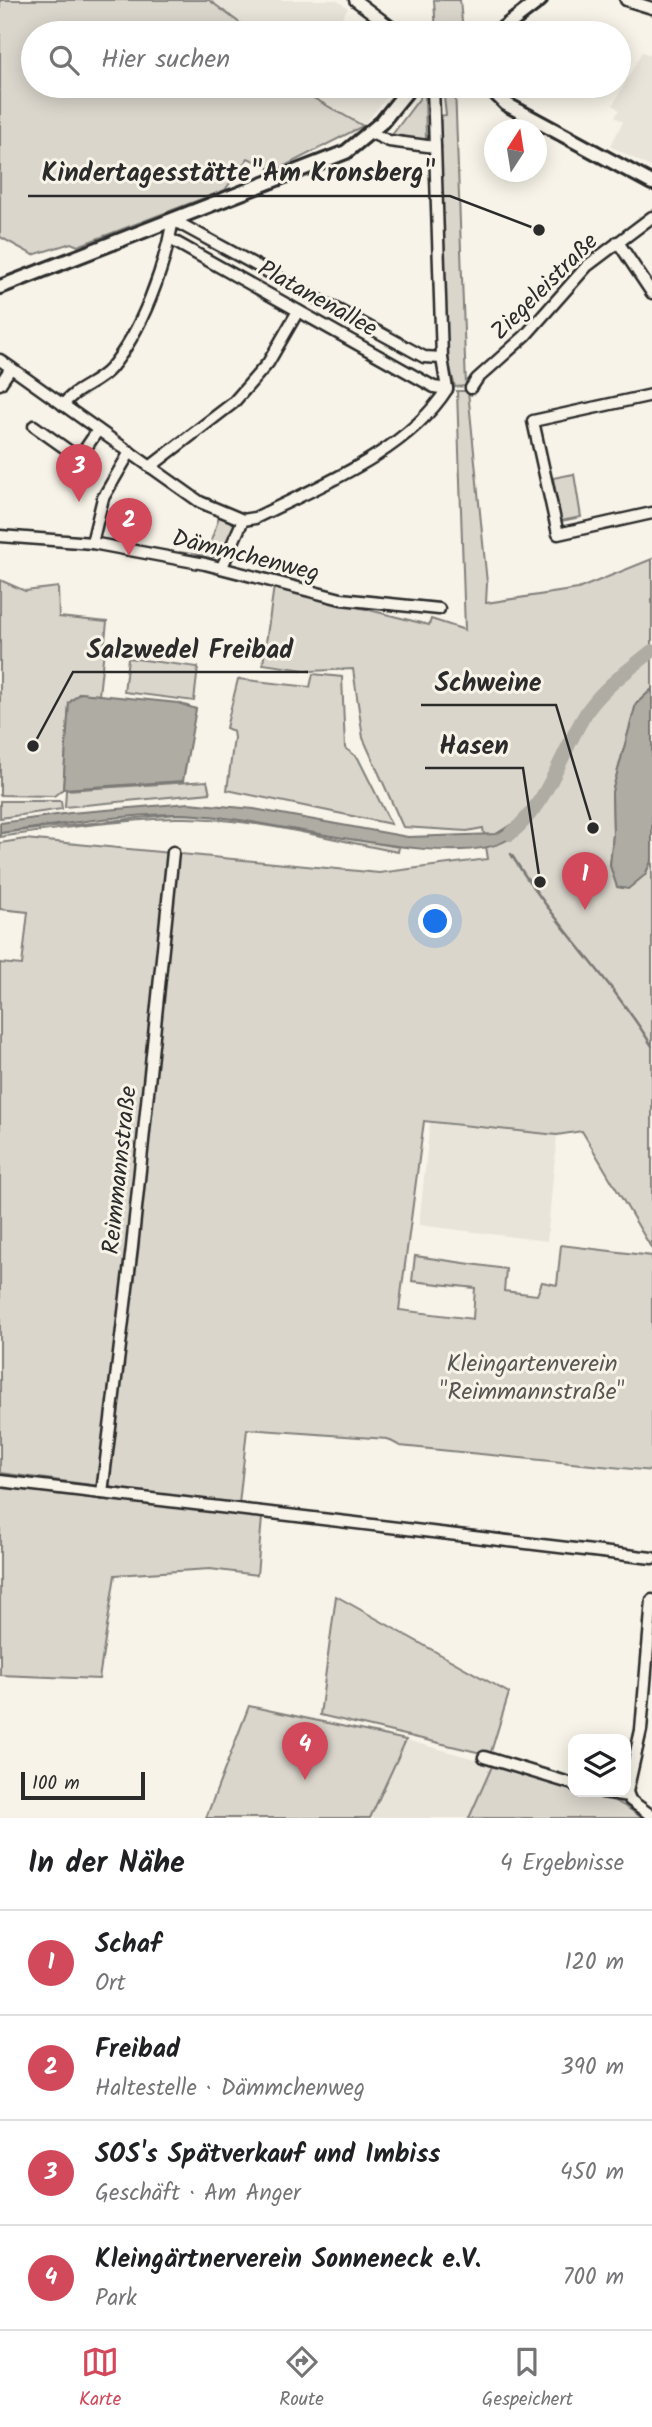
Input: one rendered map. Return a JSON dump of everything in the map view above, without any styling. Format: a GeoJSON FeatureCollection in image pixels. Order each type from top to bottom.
{"type":"FeatureCollection","features":[{"type":"Feature","properties":{"kind":"street"},"geometry":{"type":"LineString","coordinates":[[355,0],[383,21]]}},
{"type":"Feature","properties":{"kind":"street"},"geometry":{"type":"LineString","coordinates":[[513,21],[540,0]]}},
{"type":"Feature","properties":{"kind":"street"},"geometry":{"type":"LineString","coordinates":[[626,0],[652,8]]}},
{"type":"Feature","properties":{"kind":"street"},"geometry":{"type":"LineString","coordinates":[[0,287],[346,152],[371,133],[401,98]]}},
{"type":"Feature","properties":{"kind":"street"},"geometry":{"type":"LineString","coordinates":[[0,360],[200,502],[243,520],[255,518],[369,460],[426,416],[447,389],[442,358],[433,98]]}},
{"type":"Feature","properties":{"kind":"street"},"geometry":{"type":"LineString","coordinates":[[500,98],[506,104],[652,183]]}},
{"type":"Feature","properties":{"kind":"street"},"geometry":{"type":"LineString","coordinates":[[371,133],[389,141],[435,147]]}},
{"type":"Feature","properties":{"kind":"street","name":"Ziegeleistraße"},"geometry":{"type":"LineString","coordinates":[[471,388],[477,379],[525,336],[587,266],[652,217]]}},
{"type":"Feature","properties":{"kind":"street"},"geometry":{"type":"LineString","coordinates":[[63,405],[72,394],[107,372],[134,338],[170,239],[173,220]]}},
{"type":"Feature","properties":{"kind":"street","name":"Platanenallee"},"geometry":{"type":"LineString","coordinates":[[173,220],[424,357],[442,358]]}},
{"type":"Feature","properties":{"kind":"street","name":"Platanenallee"},"geometry":{"type":"LineString","coordinates":[[170,239],[434,387],[447,389]]}},
{"type":"Feature","properties":{"kind":"street"},"geometry":{"type":"LineString","coordinates":[[618,242],[652,293]]}},
{"type":"Feature","properties":{"kind":"street"},"geometry":{"type":"LineString","coordinates":[[150,467],[233,403],[268,363],[298,311]]}},
{"type":"Feature","properties":{"kind":"street"},"geometry":{"type":"LineString","coordinates":[[0,384],[11,368]]}},
{"type":"Feature","properties":{"kind":"street"},"geometry":{"type":"LineString","coordinates":[[652,395],[533,421],[558,534],[652,513]]}},
{"type":"Feature","properties":{"kind":"street"},"geometry":{"type":"LineString","coordinates":[[34,426],[79,458],[98,430]]}},
{"type":"Feature","properties":{"kind":"street"},"geometry":{"type":"LineString","coordinates":[[92,543],[103,498],[130,452]]}},
{"type":"Feature","properties":{"kind":"street"},"geometry":{"type":"LineString","coordinates":[[222,567],[243,520]]}},
{"type":"Feature","properties":{"kind":"street","name":"Dämmchenweg"},"geometry":{"type":"LineString","coordinates":[[0,536],[92,543],[222,567],[319,595],[439,609]]}},
{"type":"Feature","properties":{"kind":"street","name":"Reimmannstraße"},"geometry":{"type":"LineString","coordinates":[[102,1493],[132,1247],[173,852]]}},
{"type":"Feature","properties":{"kind":"street"},"geometry":{"type":"LineString","coordinates":[[0,1481],[652,1558]]}},
{"type":"Feature","properties":{"kind":"street"},"geometry":{"type":"LineString","coordinates":[[631,1769],[642,1720],[652,1600]]}},
{"type":"Feature","properties":{"kind":"street"},"geometry":{"type":"LineString","coordinates":[[484,1757],[568,1782]]}},
{"type":"Feature","properties":{"kind":"street"},"geometry":{"type":"LineString","coordinates":[[629,1797],[652,1816]]}},
{"type":"Feature","properties":{"kind":"shaded area"},"geometry":{"type":"Polygon","coordinates":[[[209,0],[336,0],[348,8],[340,21],[237,21],[209,0]]]}},
{"type":"Feature","properties":{"kind":"shaded area"},"geometry":{"type":"Polygon","coordinates":[[[642,52],[652,55],[652,168],[610,146],[623,122],[615,117],[619,110],[613,105],[617,98],[631,98],[631,72],[642,52]]]}},
{"type":"Feature","properties":{"kind":"shaded area"},"geometry":{"type":"Polygon","coordinates":[[[313,98],[387,98],[363,126],[313,98]]]}},
{"type":"Feature","properties":{"kind":"shaded area"},"geometry":{"type":"Polygon","coordinates":[[[652,689],[652,859],[645,875],[628,889],[617,887],[610,866],[613,834],[612,792],[636,704],[652,689]]]}},
{"type":"Feature","properties":{"kind":"shaded area"},"geometry":{"type":"Polygon","coordinates":[[[80,693],[178,703],[196,709],[183,781],[63,789],[69,703],[80,693]]]}},
{"type":"Feature","properties":{"kind":"shaded area"},"geometry":{"type":"Polygon","coordinates":[[[189,803],[254,809],[408,837],[496,834],[517,821],[527,822],[507,840],[480,849],[442,850],[349,839],[209,816],[175,814],[109,818],[0,833],[0,823],[70,813],[189,803]]]}},
{"type":"Feature","properties":{"kind":"shaded area"},"geometry":{"type":"Polygon","coordinates":[[[430,1122],[557,1135],[547,1241],[419,1225],[430,1122]]]}},
{"type":"Feature","properties":{"kind":"shaded area"},"geometry":{"type":"Polygon","coordinates":[[[406,1740],[493,1764],[469,1818],[370,1818],[406,1740]]]}},
{"type":"Feature","properties":{"kind":"green space"},"geometry":{"type":"Polygon","coordinates":[[[0,0],[209,0],[237,21],[21,21],[21,98],[313,98],[363,126],[275,171],[248,158],[225,190],[78,246],[71,243],[33,255],[0,237],[0,0]]]}},
{"type":"Feature","properties":{"kind":"green space"},"geometry":{"type":"Polygon","coordinates":[[[434,0],[460,0],[462,21],[435,21],[434,0]]]}},
{"type":"Feature","properties":{"kind":"green space"},"geometry":{"type":"Polygon","coordinates":[[[420,98],[425,98],[426,141],[392,135],[420,98]]]}},
{"type":"Feature","properties":{"kind":"green space"},"geometry":{"type":"Polygon","coordinates":[[[444,98],[455,98],[466,386],[455,387],[447,356],[439,116],[446,115],[444,98]]]}},
{"type":"Feature","properties":{"kind":"green space","name":"Kleingartenverein \"Reimmannstraße\""},"geometry":{"type":"Polygon","coordinates":[[[457,391],[468,391],[487,583],[486,603],[578,589],[652,559],[652,689],[636,704],[612,792],[613,834],[610,866],[645,875],[652,859],[652,1249],[582,1131],[557,1135],[424,1121],[399,1310],[473,1319],[475,1288],[412,1281],[415,1256],[506,1269],[504,1291],[537,1295],[542,1282],[557,1285],[561,1245],[652,1256],[652,1471],[400,1446],[387,1439],[247,1429],[238,1514],[262,1518],[257,1575],[210,1569],[115,1575],[99,1679],[0,1675],[0,1485],[123,1499],[124,1489],[0,1473],[0,963],[22,965],[28,912],[0,909],[0,843],[25,839],[379,873],[488,859],[483,828],[467,831],[403,827],[363,738],[353,669],[311,671],[263,664],[274,586],[429,625],[431,619],[465,630],[457,391]]]}},
{"type":"Feature","properties":{"kind":"green space"},"geometry":{"type":"Polygon","coordinates":[[[574,474],[581,517],[561,521],[553,478],[574,474]]]}},
{"type":"Feature","properties":{"kind":"green space"},"geometry":{"type":"Polygon","coordinates":[[[220,514],[233,519],[237,525],[222,552],[210,558],[179,555],[180,552],[206,556],[220,514]]]}},
{"type":"Feature","properties":{"kind":"green space"},"geometry":{"type":"Polygon","coordinates":[[[0,580],[25,591],[58,587],[59,617],[107,622],[99,695],[80,693],[69,703],[63,789],[54,796],[0,795],[0,580]]]}},
{"type":"Feature","properties":{"kind":"green space"},"geometry":{"type":"Polygon","coordinates":[[[128,658],[198,667],[194,701],[124,692],[128,658]]]}},
{"type":"Feature","properties":{"kind":"green space"},"geometry":{"type":"Polygon","coordinates":[[[313,674],[342,677],[345,748],[358,758],[391,824],[227,790],[234,738],[233,731],[226,728],[238,679],[310,687],[313,674]]]}},
{"type":"Feature","properties":{"kind":"green space"},"geometry":{"type":"Polygon","coordinates":[[[207,781],[210,793],[65,807],[66,790],[207,781]]]}},
{"type":"Feature","properties":{"kind":"green space"},"geometry":{"type":"Polygon","coordinates":[[[0,801],[61,801],[62,809],[0,818],[0,801]]]}},
{"type":"Feature","properties":{"kind":"green space"},"geometry":{"type":"Polygon","coordinates":[[[175,814],[221,815],[399,847],[398,852],[287,829],[203,818],[88,825],[0,837],[0,833],[175,814]]]}},
{"type":"Feature","properties":{"kind":"green space"},"geometry":{"type":"Polygon","coordinates":[[[336,1596],[509,1693],[490,1755],[320,1715],[336,1596]]]}},
{"type":"Feature","properties":{"kind":"green space"},"geometry":{"type":"Polygon","coordinates":[[[249,1706],[406,1740],[370,1818],[206,1818],[249,1706]]]}},
{"type":"Feature","properties":{"kind":"green space"},"geometry":{"type":"Polygon","coordinates":[[[493,1764],[568,1786],[568,1797],[610,1799],[642,1818],[469,1818],[493,1764]]]}},
{"type":"Feature","properties":{"kind":"waterway"},"geometry":{"type":"LineString","coordinates":[[510,834],[524,821],[545,792],[588,710],[610,685],[652,651]]}},
{"type":"Feature","properties":{"kind":"waterway"},"geometry":{"type":"LineString","coordinates":[[511,854],[652,1046]]}},
{"type":"Feature","properties":{"kind":"place","name":"Kindertagesstätte\"Am Kronsberg\""},"geometry":{"type":"Point","coordinates":[539,230]}},
{"type":"Feature","properties":{"kind":"place","name":"SOS's Spätverkauf und Imbiss"},"geometry":{"type":"Point","coordinates":[79,502]}},
{"type":"Feature","properties":{"kind":"place","name":"Freibad"},"geometry":{"type":"Point","coordinates":[129,556]}},
{"type":"Feature","properties":{"kind":"place","name":"Salzwedel Freibad"},"geometry":{"type":"Point","coordinates":[33,746]}},
{"type":"Feature","properties":{"kind":"place","name":"Schweine"},"geometry":{"type":"Point","coordinates":[593,828]}},
{"type":"Feature","properties":{"kind":"place","name":"Hasen"},"geometry":{"type":"Point","coordinates":[540,882]}},
{"type":"Feature","properties":{"kind":"place","name":"Schaf"},"geometry":{"type":"Point","coordinates":[585,910]}},
{"type":"Feature","properties":{"kind":"place","name":"Kleingärtnerverein Sonneneck e.V."},"geometry":{"type":"Point","coordinates":[305,1780]}}]}
